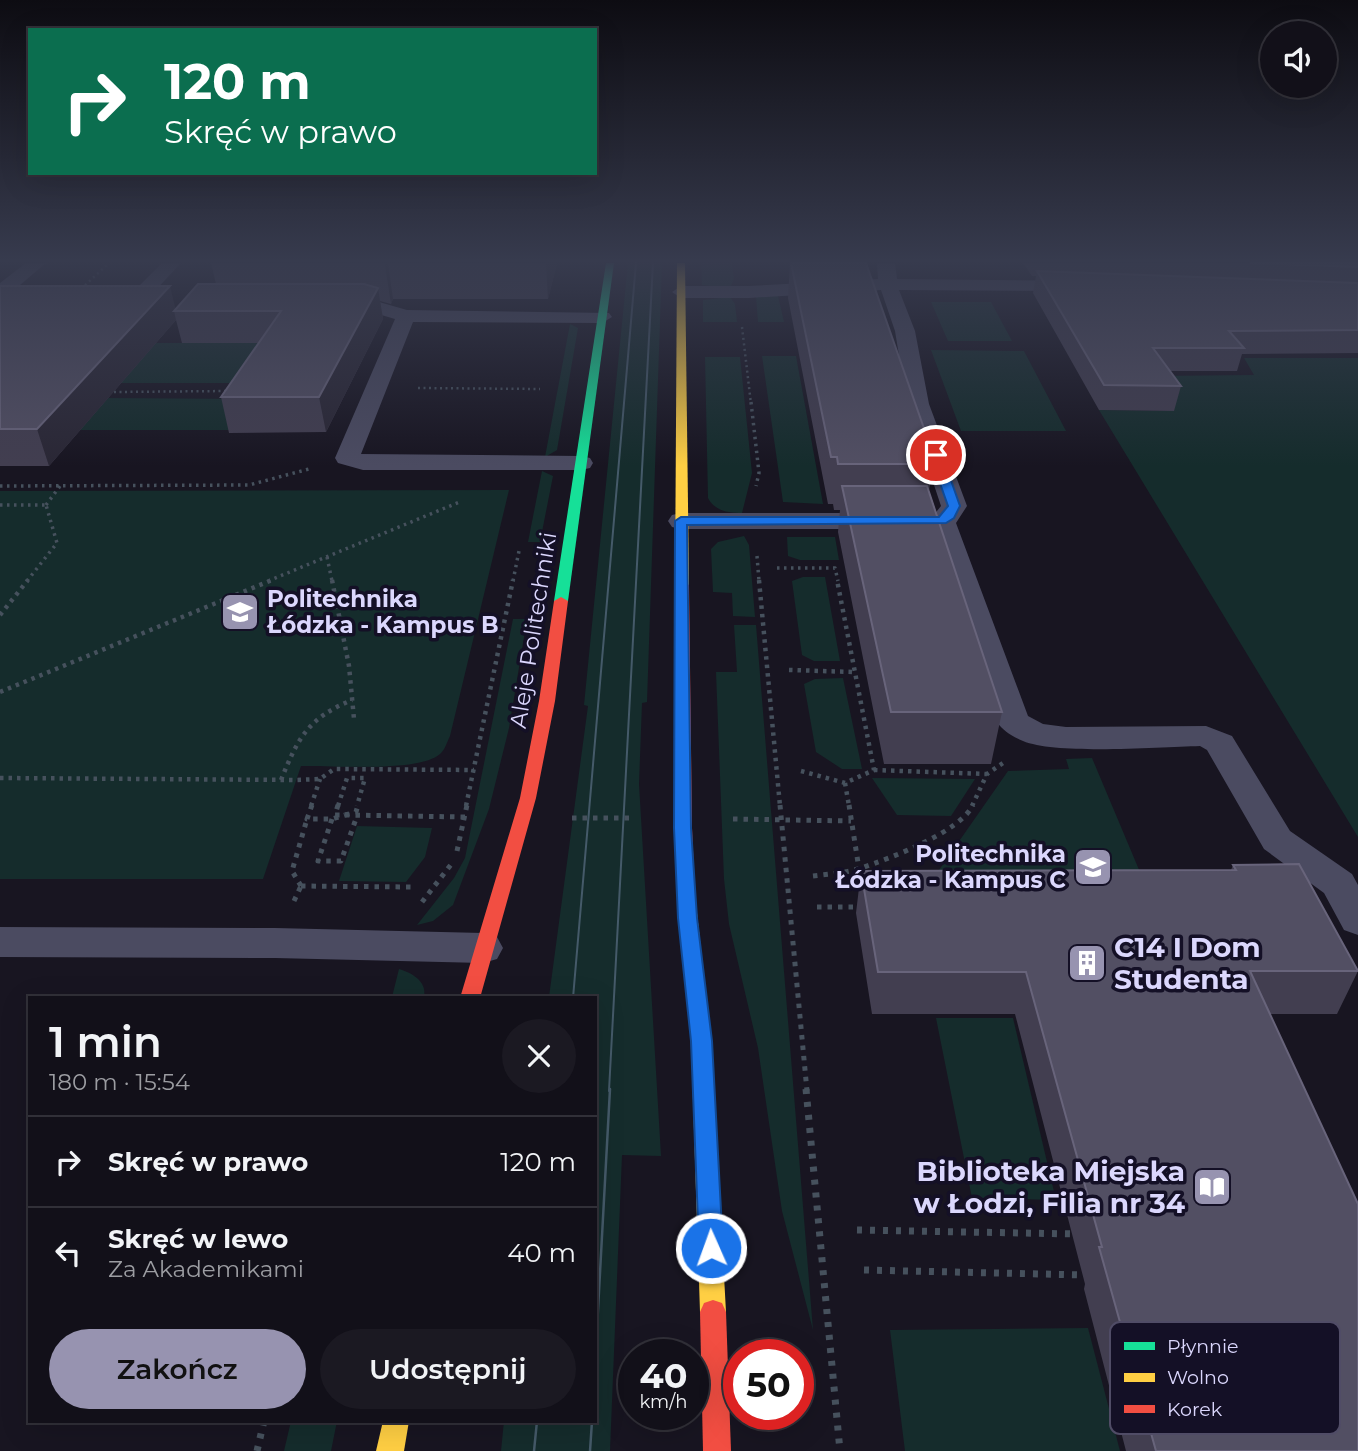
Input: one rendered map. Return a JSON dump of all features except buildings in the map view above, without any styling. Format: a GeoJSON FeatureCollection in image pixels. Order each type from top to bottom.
{"type":"FeatureCollection","features":[{"type":"Feature","properties":{"kind":"main road","name":"Aleje Politechniki"},"geometry":{"type":"LineString","coordinates":[[471,996],[528,798],[547,701],[601,331]]}},
{"type":"Feature","properties":{"kind":"main road"},"geometry":{"type":"LineString","coordinates":[[681,331],[683,828],[687,918],[701,1041],[708,1152],[717,1451]]}},
{"type":"Feature","properties":{"kind":"main road"},"geometry":{"type":"LineString","coordinates":[[390,1451],[396,1423]]}},
{"type":"Feature","properties":{"kind":"lane"},"geometry":{"type":"LineString","coordinates":[[400,331],[347,458],[363,463],[581,463]]}},
{"type":"Feature","properties":{"kind":"lane"},"geometry":{"type":"LineString","coordinates":[[681,521],[942,521],[949,516],[954,506],[918,404],[905,331]]}},
{"type":"Feature","properties":{"kind":"lane"},"geometry":{"type":"LineString","coordinates":[[942,521],[1014,722],[1035,734],[1066,737],[1206,736],[1220,743],[1277,840],[1338,884],[1358,920]]}},
{"type":"Feature","properties":{"kind":"lane"},"geometry":{"type":"LineString","coordinates":[[0,942],[483,948]]}},
{"type":"Feature","properties":{"kind":"path"},"geometry":{"type":"LineString","coordinates":[[742,331],[759,473],[751,520],[762,604],[840,1451]]}},
{"type":"Feature","properties":{"kind":"path"},"geometry":{"type":"LineString","coordinates":[[375,388],[540,388]]}},
{"type":"Feature","properties":{"kind":"path"},"geometry":{"type":"LineString","coordinates":[[114,392],[231,391]]}},
{"type":"Feature","properties":{"kind":"path"},"geometry":{"type":"LineString","coordinates":[[0,486],[249,485],[347,458]]}},
{"type":"Feature","properties":{"kind":"path"},"geometry":{"type":"LineString","coordinates":[[46,505],[60,486]]}},
{"type":"Feature","properties":{"kind":"path"},"geometry":{"type":"LineString","coordinates":[[0,692],[465,500]]}},
{"type":"Feature","properties":{"kind":"path"},"geometry":{"type":"LineString","coordinates":[[0,505],[46,505]]}},
{"type":"Feature","properties":{"kind":"path"},"geometry":{"type":"LineString","coordinates":[[0,615],[57,543],[46,505]]}},
{"type":"Feature","properties":{"kind":"path"},"geometry":{"type":"LineString","coordinates":[[392,945],[407,920],[451,867],[455,858],[522,540]]}},
{"type":"Feature","properties":{"kind":"path"},"geometry":{"type":"LineString","coordinates":[[327,557],[349,666],[354,719]]}},
{"type":"Feature","properties":{"kind":"path"},"geometry":{"type":"LineString","coordinates":[[777,568],[835,568],[874,770]]}},
{"type":"Feature","properties":{"kind":"path"},"geometry":{"type":"LineString","coordinates":[[789,670],[855,672]]}},
{"type":"Feature","properties":{"kind":"path"},"geometry":{"type":"LineString","coordinates":[[281,780],[302,732],[323,711],[352,700]]}},
{"type":"Feature","properties":{"kind":"path"},"geometry":{"type":"LineString","coordinates":[[0,778],[281,780],[320,779],[334,769],[474,770]]}},
{"type":"Feature","properties":{"kind":"path"},"geometry":{"type":"LineString","coordinates":[[801,771],[845,783],[874,770],[987,774],[994,772]]}},
{"type":"Feature","properties":{"kind":"path"},"geometry":{"type":"LineString","coordinates":[[813,876],[859,869],[926,841],[968,815],[987,774]]}},
{"type":"Feature","properties":{"kind":"path"},"geometry":{"type":"LineString","coordinates":[[307,819],[332,819],[356,812],[365,778],[347,778],[335,816],[357,816],[467,817]]}},
{"type":"Feature","properties":{"kind":"path"},"geometry":{"type":"LineString","coordinates":[[320,779],[292,871],[301,886],[412,887]]}},
{"type":"Feature","properties":{"kind":"path"},"geometry":{"type":"LineString","coordinates":[[845,783],[859,869]]}},
{"type":"Feature","properties":{"kind":"path"},"geometry":{"type":"LineString","coordinates":[[332,819],[318,861],[341,862],[357,816]]}},
{"type":"Feature","properties":{"kind":"path"},"geometry":{"type":"LineString","coordinates":[[563,818],[645,818]]}},
{"type":"Feature","properties":{"kind":"path"},"geometry":{"type":"LineString","coordinates":[[728,819],[851,821]]}},
{"type":"Feature","properties":{"kind":"path"},"geometry":{"type":"LineString","coordinates":[[817,907],[872,907]]}},
{"type":"Feature","properties":{"kind":"path"},"geometry":{"type":"LineString","coordinates":[[857,1230],[1088,1234]]}},
{"type":"Feature","properties":{"kind":"path"},"geometry":{"type":"LineString","coordinates":[[864,1270],[1097,1275]]}},
{"type":"Feature","properties":{"kind":"path"},"geometry":{"type":"LineString","coordinates":[[257,1451],[264,1423]]}},
{"type":"Feature","properties":{"kind":"green space"},"geometry":{"type":"Polygon","coordinates":[[[569,331],[578,331],[557,450],[545,457],[569,331]]]}},
{"type":"Feature","properties":{"kind":"green space"},"geometry":{"type":"Polygon","coordinates":[[[621,331],[660,331],[647,702],[642,703],[639,784],[661,1156],[622,1155],[610,1451],[501,1451],[504,1423],[597,1423],[597,996],[549,996],[588,706],[584,705],[621,331]]]}},
{"type":"Feature","properties":{"kind":"green space"},"geometry":{"type":"Polygon","coordinates":[[[944,331],[1006,331],[1012,341],[948,341],[944,331]]]}},
{"type":"Feature","properties":{"kind":"green space"},"geometry":{"type":"Polygon","coordinates":[[[155,343],[287,343],[262,383],[121,383],[155,343]]]}},
{"type":"Feature","properties":{"kind":"green space"},"geometry":{"type":"Polygon","coordinates":[[[931,350],[1024,351],[1066,431],[961,431],[931,350]]]}},
{"type":"Feature","properties":{"kind":"green space"},"geometry":{"type":"Polygon","coordinates":[[[762,356],[796,356],[823,504],[783,502],[762,356]]]}},
{"type":"Feature","properties":{"kind":"green space"},"geometry":{"type":"Polygon","coordinates":[[[705,357],[740,357],[752,473],[742,513],[722,510],[714,506],[708,498],[705,357]]]}},
{"type":"Feature","properties":{"kind":"green space"},"geometry":{"type":"Polygon","coordinates":[[[1244,358],[1358,358],[1358,837],[1099,410],[1174,411],[1151,376],[1254,375],[1244,358]]]}},
{"type":"Feature","properties":{"kind":"green space"},"geometry":{"type":"Polygon","coordinates":[[[108,398],[252,399],[231,430],[80,430],[108,398]]]}},
{"type":"Feature","properties":{"kind":"green space"},"geometry":{"type":"Polygon","coordinates":[[[542,471],[553,476],[540,542],[528,542],[542,471]]]}},
{"type":"Feature","properties":{"kind":"green space"},"geometry":{"type":"Polygon","coordinates":[[[509,490],[450,736],[440,754],[429,760],[395,766],[301,766],[263,879],[0,879],[0,491],[509,490]]]}},
{"type":"Feature","properties":{"kind":"green space"},"geometry":{"type":"Polygon","coordinates":[[[744,536],[749,545],[755,617],[733,616],[732,593],[713,592],[711,549],[718,542],[744,536]]]}},
{"type":"Feature","properties":{"kind":"green space"},"geometry":{"type":"Polygon","coordinates":[[[787,537],[835,537],[839,560],[800,560],[788,556],[787,537]]]}},
{"type":"Feature","properties":{"kind":"green space"},"geometry":{"type":"Polygon","coordinates":[[[803,577],[825,577],[840,661],[814,661],[802,655],[792,581],[803,577]]]}},
{"type":"Feature","properties":{"kind":"green space"},"geometry":{"type":"Polygon","coordinates":[[[513,619],[527,619],[509,728],[489,809],[453,905],[433,921],[417,925],[454,878],[465,858],[513,619]]]}},
{"type":"Feature","properties":{"kind":"green space"},"geometry":{"type":"Polygon","coordinates":[[[734,625],[756,625],[813,1330],[782,1211],[758,1048],[729,924],[724,879],[716,672],[737,672],[734,625]]]}},
{"type":"Feature","properties":{"kind":"green space"},"geometry":{"type":"Polygon","coordinates":[[[843,678],[862,769],[842,769],[816,752],[804,684],[815,679],[843,678]]]}},
{"type":"Feature","properties":{"kind":"green space"},"geometry":{"type":"Polygon","coordinates":[[[1092,758],[1153,903],[923,893],[1008,771],[1069,769],[1066,759],[1092,758]]]}},
{"type":"Feature","properties":{"kind":"green space"},"geometry":{"type":"Polygon","coordinates":[[[872,778],[975,779],[951,816],[897,815],[872,778]]]}},
{"type":"Feature","properties":{"kind":"green space"},"geometry":{"type":"Polygon","coordinates":[[[357,826],[432,828],[425,857],[406,882],[339,881],[357,826]]]}},
{"type":"Feature","properties":{"kind":"green space"},"geometry":{"type":"Polygon","coordinates":[[[399,969],[413,975],[423,986],[424,996],[392,996],[399,969]]]}},
{"type":"Feature","properties":{"kind":"green space"},"geometry":{"type":"Polygon","coordinates":[[[936,1018],[1013,1018],[1056,1200],[972,1198],[936,1018]]]}},
{"type":"Feature","properties":{"kind":"green space"},"geometry":{"type":"Polygon","coordinates":[[[1088,1328],[1110,1413],[1110,1434],[1116,1434],[1120,1451],[905,1451],[890,1330],[1088,1328]]]}},
{"type":"Feature","properties":{"kind":"green space"},"geometry":{"type":"Polygon","coordinates":[[[291,1423],[337,1423],[331,1451],[284,1451],[291,1423]]]}},
{"type":"Feature","properties":{"kind":"tram line"},"geometry":{"type":"LineString","coordinates":[[573,996],[630,331]]}},
{"type":"Feature","properties":{"kind":"tram line"},"geometry":{"type":"LineString","coordinates":[[609,1091],[649,331]]}},
{"type":"Feature","properties":{"kind":"tram line"},"geometry":{"type":"LineString","coordinates":[[597,1328],[610,1089]]}},
{"type":"Feature","properties":{"kind":"tram line"},"geometry":{"type":"LineString","coordinates":[[534,1451],[537,1423]]}},
{"type":"Feature","properties":{"kind":"tram line"},"geometry":{"type":"LineString","coordinates":[[590,1451],[592,1423]]}},
{"type":"Feature","properties":{"kind":"traffic: fast"},"geometry":{"type":"LineString","coordinates":[[561,601],[600,331]]}},
{"type":"Feature","properties":{"kind":"traffic: slow"},"geometry":{"type":"LineString","coordinates":[[681,331],[682,585]]}},
{"type":"Feature","properties":{"kind":"traffic: slow"},"geometry":{"type":"LineString","coordinates":[[686,895],[701,1040],[713,1312]]}},
{"type":"Feature","properties":{"kind":"traffic: slow"},"geometry":{"type":"LineString","coordinates":[[390,1451],[396,1423]]}},
{"type":"Feature","properties":{"kind":"traffic: jam"},"geometry":{"type":"LineString","coordinates":[[682,585],[683,828],[686,895]]}},
{"type":"Feature","properties":{"kind":"traffic: jam"},"geometry":{"type":"LineString","coordinates":[[471,996],[528,798],[547,701],[561,601]]}},
{"type":"Feature","properties":{"kind":"traffic: jam"},"geometry":{"type":"LineString","coordinates":[[713,1312],[717,1451]]}},
{"type":"Feature","properties":{"kind":"place","name":"Politechnika Łódzka - Kampus B"},"geometry":{"type":"Point","coordinates":[240,612]}},
{"type":"Feature","properties":{"kind":"place","name":"Politechnika Łódzka - Kampus C"},"geometry":{"type":"Point","coordinates":[1093,867]}},
{"type":"Feature","properties":{"kind":"place","name":"C14 I Dom Studenta"},"geometry":{"type":"Point","coordinates":[1087,963]}},
{"type":"Feature","properties":{"kind":"place","name":"Biblioteka Miejska w Łodzi, Filia nr 34"},"geometry":{"type":"Point","coordinates":[1212,1187]}},
{"type":"Feature","properties":{"kind":"route"},"geometry":{"type":"LineString","coordinates":[[711,1248],[701,1041],[687,918],[683,828],[681,521],[942,521],[949,516],[954,506],[936,455]]}}]}
